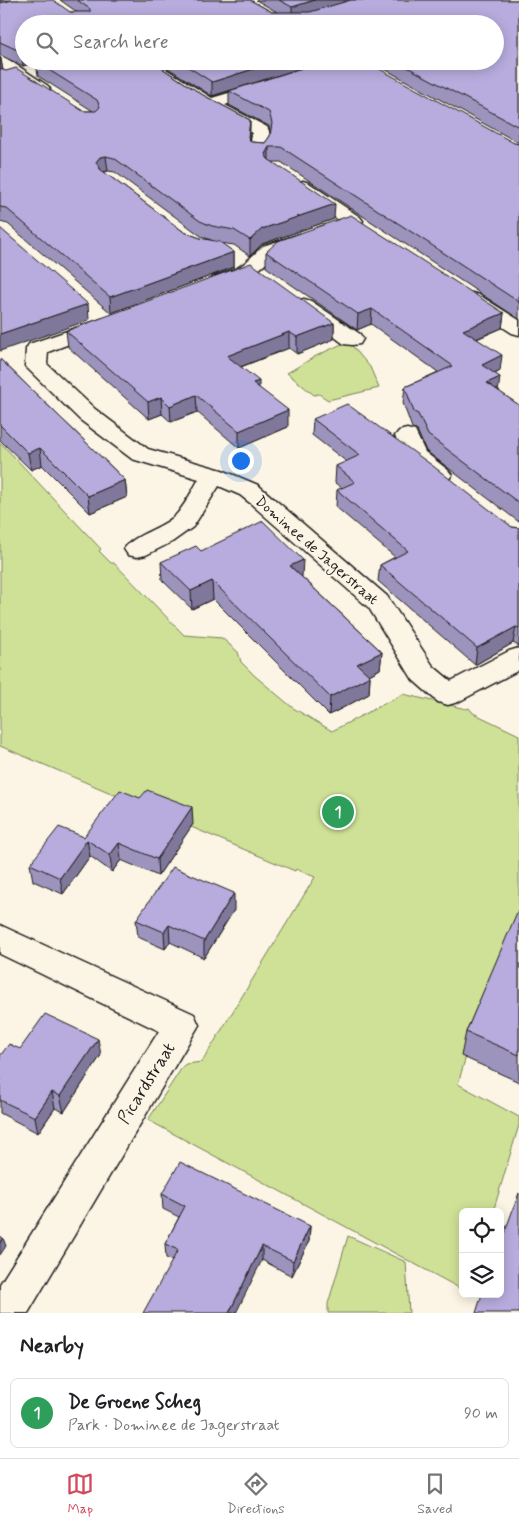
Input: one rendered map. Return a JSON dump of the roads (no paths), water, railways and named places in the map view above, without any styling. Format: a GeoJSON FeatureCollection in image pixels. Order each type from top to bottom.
{"type":"FeatureCollection","features":[{"type":"Feature","properties":{"kind":"street"},"geometry":{"type":"LineString","coordinates":[[0,61],[59,100]]}},
{"type":"Feature","properties":{"kind":"street"},"geometry":{"type":"LineString","coordinates":[[0,80],[35,70]]}},
{"type":"Feature","properties":{"kind":"street"},"geometry":{"type":"LineString","coordinates":[[156,70],[210,104],[261,131],[260,152]]}},
{"type":"Feature","properties":{"kind":"street"},"geometry":{"type":"LineString","coordinates":[[210,104],[283,81]]}},
{"type":"Feature","properties":{"kind":"street"},"geometry":{"type":"LineString","coordinates":[[207,286],[243,273],[270,250],[343,228],[290,178]]}},
{"type":"Feature","properties":{"kind":"street"},"geometry":{"type":"LineString","coordinates":[[457,289],[519,329]]}},
{"type":"Feature","properties":{"kind":"street"},"geometry":{"type":"LineString","coordinates":[[291,295],[352,339]]}},
{"type":"Feature","properties":{"kind":"street","name":"Dominee de Jagerstraat"},"geometry":{"type":"LineString","coordinates":[[106,317],[37,349],[36,366],[87,414],[140,454],[236,483],[260,498],[378,602],[423,673],[448,695],[519,658]]}},
{"type":"Feature","properties":{"kind":"street"},"geometry":{"type":"LineString","coordinates":[[407,436],[414,455],[459,490]]}},
{"type":"Feature","properties":{"kind":"street"},"geometry":{"type":"LineString","coordinates":[[137,549],[163,536],[184,521],[214,476]]}},
{"type":"Feature","properties":{"kind":"street","name":"Picardstraat"},"geometry":{"type":"LineString","coordinates":[[0,939],[182,1025],[5,1313]]}},
{"type":"Feature","properties":{"kind":"place","name":"De Groene Scheg"},"geometry":{"type":"Point","coordinates":[338,812]}}]}
